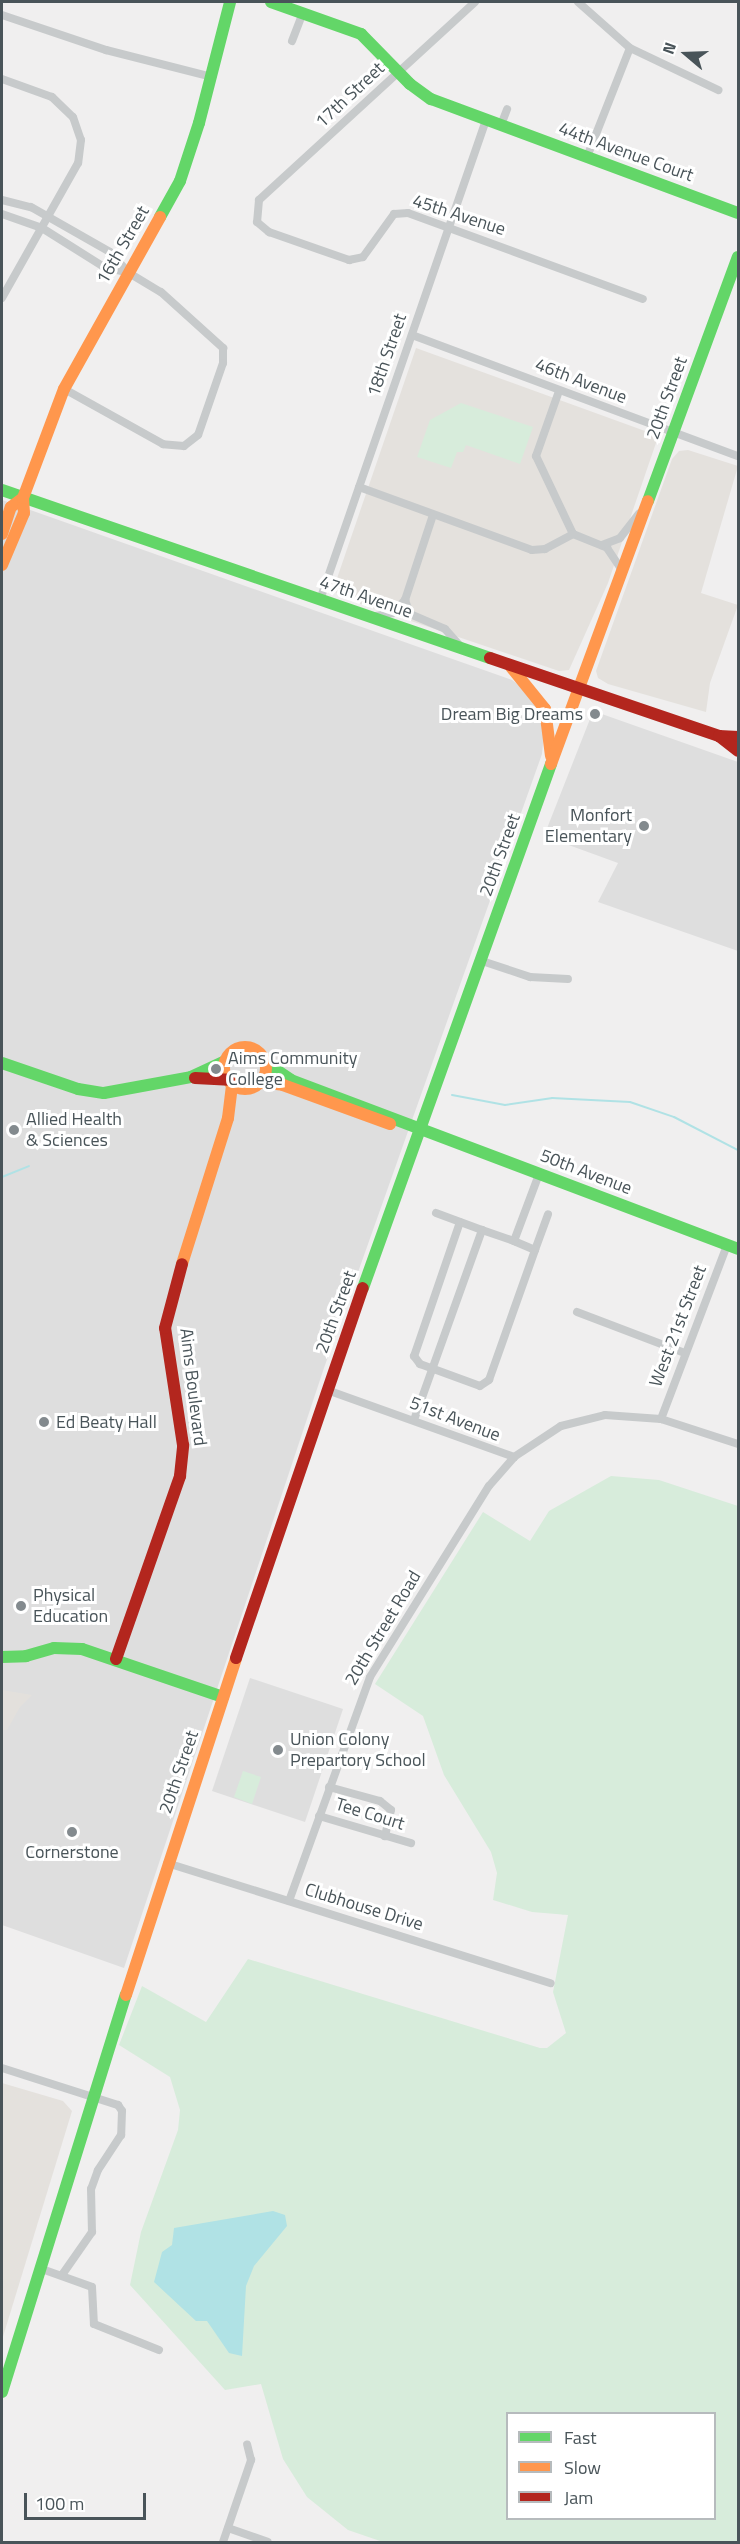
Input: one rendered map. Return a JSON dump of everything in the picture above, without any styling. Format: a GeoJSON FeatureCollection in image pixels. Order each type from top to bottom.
{"type":"FeatureCollection","features":[{"type":"Feature","properties":{"kind":"main road","name":"16th Street"},"geometry":{"type":"LineString","coordinates":[[23,498],[64,389],[180,181],[212,77],[230,2]]}},
{"type":"Feature","properties":{"kind":"main road","name":"44th Avenue Court"},"geometry":{"type":"LineString","coordinates":[[271,2],[285,4],[361,34],[398,72],[431,99],[738,213]]}},
{"type":"Feature","properties":{"kind":"main road","name":"20th Street"},"geometry":{"type":"LineString","coordinates":[[2,2392],[167,1863],[327,1390],[578,689],[738,257]]}},
{"type":"Feature","properties":{"kind":"main road","name":"47th Avenue"},"geometry":{"type":"LineString","coordinates":[[2,490],[578,689],[719,736],[738,737]]}},
{"type":"Feature","properties":{"kind":"main road"},"geometry":{"type":"LineString","coordinates":[[2,534],[11,507],[23,498]]}},
{"type":"Feature","properties":{"kind":"main road"},"geometry":{"type":"LineString","coordinates":[[2,565],[24,513],[23,498]]}},
{"type":"Feature","properties":{"kind":"main road"},"geometry":{"type":"LineString","coordinates":[[508,664],[533,690],[545,709],[551,737],[551,765]]}},
{"type":"Feature","properties":{"kind":"main road","name":"47th Avenue"},"geometry":{"type":"LineString","coordinates":[[719,736],[738,751]]}},
{"type":"Feature","properties":{"kind":"main road"},"geometry":{"type":"LineString","coordinates":[[2,1063],[94,1093],[191,1077],[226,1061],[232,1052],[245,1047],[258,1051],[266,1063],[256,1085],[191,1077]]}},
{"type":"Feature","properties":{"kind":"main road"},"geometry":{"type":"LineString","coordinates":[[226,1061],[230,1082]]}},
{"type":"Feature","properties":{"kind":"main road","name":"50th Avenue"},"geometry":{"type":"LineString","coordinates":[[266,1063],[291,1080],[733,1247]]}},
{"type":"Feature","properties":{"kind":"main road","name":"Aims Boulevard"},"geometry":{"type":"LineString","coordinates":[[116,1659],[180,1476],[183,1445],[165,1340],[166,1319],[228,1118],[230,1082]]}},
{"type":"Feature","properties":{"kind":"main road","name":"50th Avenue"},"geometry":{"type":"LineString","coordinates":[[256,1085],[283,1085],[404,1129],[421,1130]]}},
{"type":"Feature","properties":{"kind":"main road","name":"Aims Boulevard"},"geometry":{"type":"LineString","coordinates":[[228,1118],[256,1085]]}},
{"type":"Feature","properties":{"kind":"main road"},"geometry":{"type":"LineString","coordinates":[[2,1657],[75,1648],[116,1659],[223,1697]]}},
{"type":"Feature","properties":{"kind":"street","name":"17th Street"},"geometry":{"type":"LineString","coordinates":[[256,217],[259,201],[475,2]]}},
{"type":"Feature","properties":{"kind":"street"},"geometry":{"type":"LineString","coordinates":[[578,2],[630,48],[718,90]]}},
{"type":"Feature","properties":{"kind":"street"},"geometry":{"type":"LineString","coordinates":[[292,41],[303,12]]}},
{"type":"Feature","properties":{"kind":"street"},"geometry":{"type":"LineString","coordinates":[[2,15],[106,50],[212,77]]}},
{"type":"Feature","properties":{"kind":"street"},"geometry":{"type":"LineString","coordinates":[[587,157],[630,48]]}},
{"type":"Feature","properties":{"kind":"street"},"geometry":{"type":"LineString","coordinates":[[2,79],[52,97],[64,106],[78,127],[81,140],[78,163],[2,298]]}},
{"type":"Feature","properties":{"kind":"street"},"geometry":{"type":"LineString","coordinates":[[501,125],[507,109]]}},
{"type":"Feature","properties":{"kind":"street","name":"18th Street"},"geometry":{"type":"LineString","coordinates":[[320,600],[486,120]]}},
{"type":"Feature","properties":{"kind":"street"},"geometry":{"type":"LineString","coordinates":[[2,200],[31,207],[110,252],[129,273],[161,292],[222,348],[223,363],[198,435],[184,446],[163,444],[64,389]]}},
{"type":"Feature","properties":{"kind":"street","name":"45th Avenue"},"geometry":{"type":"LineString","coordinates":[[256,217],[269,232],[349,260],[363,257],[394,214],[408,213],[643,299]]}},
{"type":"Feature","properties":{"kind":"street"},"geometry":{"type":"LineString","coordinates":[[2,214],[42,228],[104,267],[129,273]]}},
{"type":"Feature","properties":{"kind":"street","name":"46th Avenue"},"geometry":{"type":"LineString","coordinates":[[412,335],[738,456]]}},
{"type":"Feature","properties":{"kind":"street"},"geometry":{"type":"LineString","coordinates":[[559,391],[536,456],[573,534],[602,545],[612,553],[622,570]]}},
{"type":"Feature","properties":{"kind":"street"},"geometry":{"type":"LineString","coordinates":[[359,488],[537,551],[573,534]]}},
{"type":"Feature","properties":{"kind":"street"},"geometry":{"type":"LineString","coordinates":[[602,545],[620,538],[651,494]]}},
{"type":"Feature","properties":{"kind":"street"},"geometry":{"type":"LineString","coordinates":[[369,617],[393,613],[405,600],[434,514]]}},
{"type":"Feature","properties":{"kind":"street"},"geometry":{"type":"LineString","coordinates":[[405,600],[410,614],[445,629],[462,648]]}},
{"type":"Feature","properties":{"kind":"street"},"geometry":{"type":"LineString","coordinates":[[482,961],[530,977],[568,980]]}},
{"type":"Feature","properties":{"kind":"street"},"geometry":{"type":"LineString","coordinates":[[514,1242],[539,1174]]}},
{"type":"Feature","properties":{"kind":"street"},"geometry":{"type":"LineString","coordinates":[[436,1214],[535,1250]]}},
{"type":"Feature","properties":{"kind":"street"},"geometry":{"type":"LineString","coordinates":[[460,1222],[414,1356],[420,1364],[485,1385],[548,1214]]}},
{"type":"Feature","properties":{"kind":"street"},"geometry":{"type":"LineString","coordinates":[[414,1420],[482,1230]]}},
{"type":"Feature","properties":{"kind":"street","name":"West 21st Street"},"geometry":{"type":"LineString","coordinates":[[661,1419],[685,1353],[733,1247]]}},
{"type":"Feature","properties":{"kind":"street"},"geometry":{"type":"LineString","coordinates":[[577,1312],[685,1353]]}},
{"type":"Feature","properties":{"kind":"street","name":"51st Avenue"},"geometry":{"type":"LineString","coordinates":[[327,1390],[514,1457],[539,1437],[581,1419],[626,1414],[661,1419],[738,1444]]}},
{"type":"Feature","properties":{"kind":"street","name":"20th Street Road"},"geometry":{"type":"LineString","coordinates":[[289,1901],[370,1677],[489,1486],[514,1457]]}},
{"type":"Feature","properties":{"kind":"street"},"geometry":{"type":"LineString","coordinates":[[329,1787],[380,1802],[391,1810],[385,1836]]}},
{"type":"Feature","properties":{"kind":"street","name":"Tee Court"},"geometry":{"type":"LineString","coordinates":[[319,1816],[411,1843]]}},
{"type":"Feature","properties":{"kind":"street","name":"Clubhouse Drive"},"geometry":{"type":"LineString","coordinates":[[167,1863],[551,1983]]}},
{"type":"Feature","properties":{"kind":"street"},"geometry":{"type":"LineString","coordinates":[[2,2068],[118,2105],[123,2124],[91,2189],[92,2232],[62,2275]]}},
{"type":"Feature","properties":{"kind":"street"},"geometry":{"type":"LineString","coordinates":[[39,2268],[92,2287],[94,2324],[159,2350]]}},
{"type":"Feature","properties":{"kind":"street"},"geometry":{"type":"LineString","coordinates":[[223,2542],[251,2460],[247,2444]]}},
{"type":"Feature","properties":{"kind":"street"},"geometry":{"type":"LineString","coordinates":[[228,2528],[268,2542]]}},
{"type":"Feature","properties":{"kind":"shaded area"},"geometry":{"type":"Polygon","coordinates":[[[416,348],[645,431],[657,440],[608,583],[569,670],[559,671],[343,598],[333,590],[416,348]]]}},
{"type":"Feature","properties":{"kind":"shaded area"},"geometry":{"type":"Polygon","coordinates":[[[688,450],[738,466],[701,593],[738,605],[710,683],[706,712],[608,684],[598,678],[596,671],[672,459],[679,451],[688,450]]]}},
{"type":"Feature","properties":{"kind":"shaded area","name":"Aims Community College"},"geometry":{"type":"Polygon","coordinates":[[[2,500],[512,680],[531,694],[545,722],[542,754],[324,1368],[124,1968],[2,1925],[2,500]]]}},
{"type":"Feature","properties":{"kind":"shaded area","name":"Monfort Elementary"},"geometry":{"type":"Polygon","coordinates":[[[599,713],[738,762],[738,951],[598,902],[618,863],[544,836],[590,719],[599,713]]]}},
{"type":"Feature","properties":{"kind":"shaded area","name":"Union Colony Prepartory School"},"geometry":{"type":"Polygon","coordinates":[[[250,1678],[343,1709],[305,1822],[212,1791],[250,1678]]]}},
{"type":"Feature","properties":{"kind":"shaded area"},"geometry":{"type":"Polygon","coordinates":[[[2,2083],[63,2101],[72,2111],[2,2340],[2,2083]]]}},
{"type":"Feature","properties":{"kind":"green space"},"geometry":{"type":"Polygon","coordinates":[[[461,403],[533,427],[520,464],[466,445],[463,452],[457,452],[451,468],[417,457],[430,420],[461,403]]]}},
{"type":"Feature","properties":{"kind":"green space"},"geometry":{"type":"Polygon","coordinates":[[[611,1476],[659,1480],[738,1506],[738,2542],[383,2542],[348,2530],[307,2497],[283,2459],[261,2384],[225,2390],[130,2285],[141,2232],[178,2130],[180,2110],[170,2077],[119,2045],[142,1986],[206,2022],[248,1959],[540,2048],[547,2048],[566,2033],[553,1992],[568,1915],[532,1912],[493,1900],[497,1873],[491,1852],[444,1775],[423,1716],[375,1684],[483,1512],[530,1541],[549,1511],[611,1476]]]}},
{"type":"Feature","properties":{"kind":"green space"},"geometry":{"type":"Polygon","coordinates":[[[243,1771],[261,1777],[252,1804],[234,1797],[243,1771]]]}},
{"type":"Feature","properties":{"kind":"sand"},"geometry":{"type":"Polygon","coordinates":[[[2,1690],[32,1695],[20,1707],[7,1730],[2,1730],[2,1690]]]}},
{"type":"Feature","properties":{"kind":"water"},"geometry":{"type":"Polygon","coordinates":[[[273,2211],[285,2215],[287,2226],[254,2266],[246,2286],[242,2356],[229,2353],[207,2321],[196,2321],[154,2282],[162,2252],[172,2245],[174,2228],[273,2211]]]}},
{"type":"Feature","properties":{"kind":"waterway"},"geometry":{"type":"LineString","coordinates":[[452,1095],[505,1105],[552,1098],[630,1102],[674,1117],[738,1150]]}},
{"type":"Feature","properties":{"kind":"waterway"},"geometry":{"type":"LineString","coordinates":[[2,1177],[29,1166]]}},
{"type":"Feature","properties":{"kind":"traffic: fast"},"geometry":{"type":"LineString","coordinates":[[160,217],[180,181],[199,123],[230,2]]}},
{"type":"Feature","properties":{"kind":"traffic: fast"},"geometry":{"type":"LineString","coordinates":[[271,2],[361,34],[410,84],[431,99],[738,213]]}},
{"type":"Feature","properties":{"kind":"traffic: fast"},"geometry":{"type":"LineString","coordinates":[[648,501],[738,257]]}},
{"type":"Feature","properties":{"kind":"traffic: fast"},"geometry":{"type":"LineString","coordinates":[[2,490],[490,658]]}},
{"type":"Feature","properties":{"kind":"traffic: fast"},"geometry":{"type":"LineString","coordinates":[[363,1288],[551,764]]}},
{"type":"Feature","properties":{"kind":"traffic: fast"},"geometry":{"type":"LineString","coordinates":[[2,1063],[78,1089],[104,1093],[191,1077],[226,1061]]}},
{"type":"Feature","properties":{"kind":"traffic: fast"},"geometry":{"type":"LineString","coordinates":[[266,1063],[291,1080],[738,1249]]}},
{"type":"Feature","properties":{"kind":"traffic: fast"},"geometry":{"type":"LineString","coordinates":[[2,1657],[26,1656],[54,1648],[82,1649],[223,1697]]}},
{"type":"Feature","properties":{"kind":"traffic: fast"},"geometry":{"type":"LineString","coordinates":[[2,2392],[126,1995]]}},
{"type":"Feature","properties":{"kind":"traffic: slow"},"geometry":{"type":"LineString","coordinates":[[2,565],[24,513],[23,498],[64,389],[160,217]]}},
{"type":"Feature","properties":{"kind":"traffic: slow"},"geometry":{"type":"LineString","coordinates":[[2,534],[11,507],[23,498]]}},
{"type":"Feature","properties":{"kind":"traffic: slow"},"geometry":{"type":"LineString","coordinates":[[551,764],[648,501]]}},
{"type":"Feature","properties":{"kind":"traffic: slow"},"geometry":{"type":"LineString","coordinates":[[511,667],[545,709],[551,756]]}},
{"type":"Feature","properties":{"kind":"traffic: slow"},"geometry":{"type":"LineString","coordinates":[[245,1047],[260,1053],[266,1068],[260,1083],[245,1089],[230,1083],[224,1068],[230,1053],[245,1047]]}},
{"type":"Feature","properties":{"kind":"traffic: slow"},"geometry":{"type":"LineString","coordinates":[[260,1082],[283,1085],[390,1124]]}},
{"type":"Feature","properties":{"kind":"traffic: slow"},"geometry":{"type":"LineString","coordinates":[[182,1264],[228,1118],[232,1083]]}},
{"type":"Feature","properties":{"kind":"traffic: slow"},"geometry":{"type":"LineString","coordinates":[[126,1995],[236,1658]]}},
{"type":"Feature","properties":{"kind":"traffic: jam"},"geometry":{"type":"LineString","coordinates":[[490,658],[719,736],[738,737]]}},
{"type":"Feature","properties":{"kind":"traffic: jam"},"geometry":{"type":"LineString","coordinates":[[719,736],[738,751]]}},
{"type":"Feature","properties":{"kind":"traffic: jam"},"geometry":{"type":"LineString","coordinates":[[195,1078],[229,1080]]}},
{"type":"Feature","properties":{"kind":"traffic: jam"},"geometry":{"type":"LineString","coordinates":[[116,1659],[180,1476],[183,1445],[165,1328],[182,1264]]}},
{"type":"Feature","properties":{"kind":"traffic: jam"},"geometry":{"type":"LineString","coordinates":[[236,1658],[363,1288]]}},
{"type":"Feature","properties":{"kind":"place","name":"Dream Big Dreams"},"geometry":{"type":"Point","coordinates":[595,714]}},
{"type":"Feature","properties":{"kind":"place","name":"Monfort Elementary"},"geometry":{"type":"Point","coordinates":[644,826]}},
{"type":"Feature","properties":{"kind":"place","name":"Aims Community College"},"geometry":{"type":"Point","coordinates":[216,1069]}},
{"type":"Feature","properties":{"kind":"place","name":"Allied Health & Sciences"},"geometry":{"type":"Point","coordinates":[14,1130]}},
{"type":"Feature","properties":{"kind":"place","name":"Ed Beaty Hall"},"geometry":{"type":"Point","coordinates":[44,1422]}},
{"type":"Feature","properties":{"kind":"place","name":"Physical Education"},"geometry":{"type":"Point","coordinates":[21,1606]}},
{"type":"Feature","properties":{"kind":"place","name":"Union Colony Prepartory School"},"geometry":{"type":"Point","coordinates":[278,1750]}},
{"type":"Feature","properties":{"kind":"place","name":"Cornerstone"},"geometry":{"type":"Point","coordinates":[72,1832]}}]}
